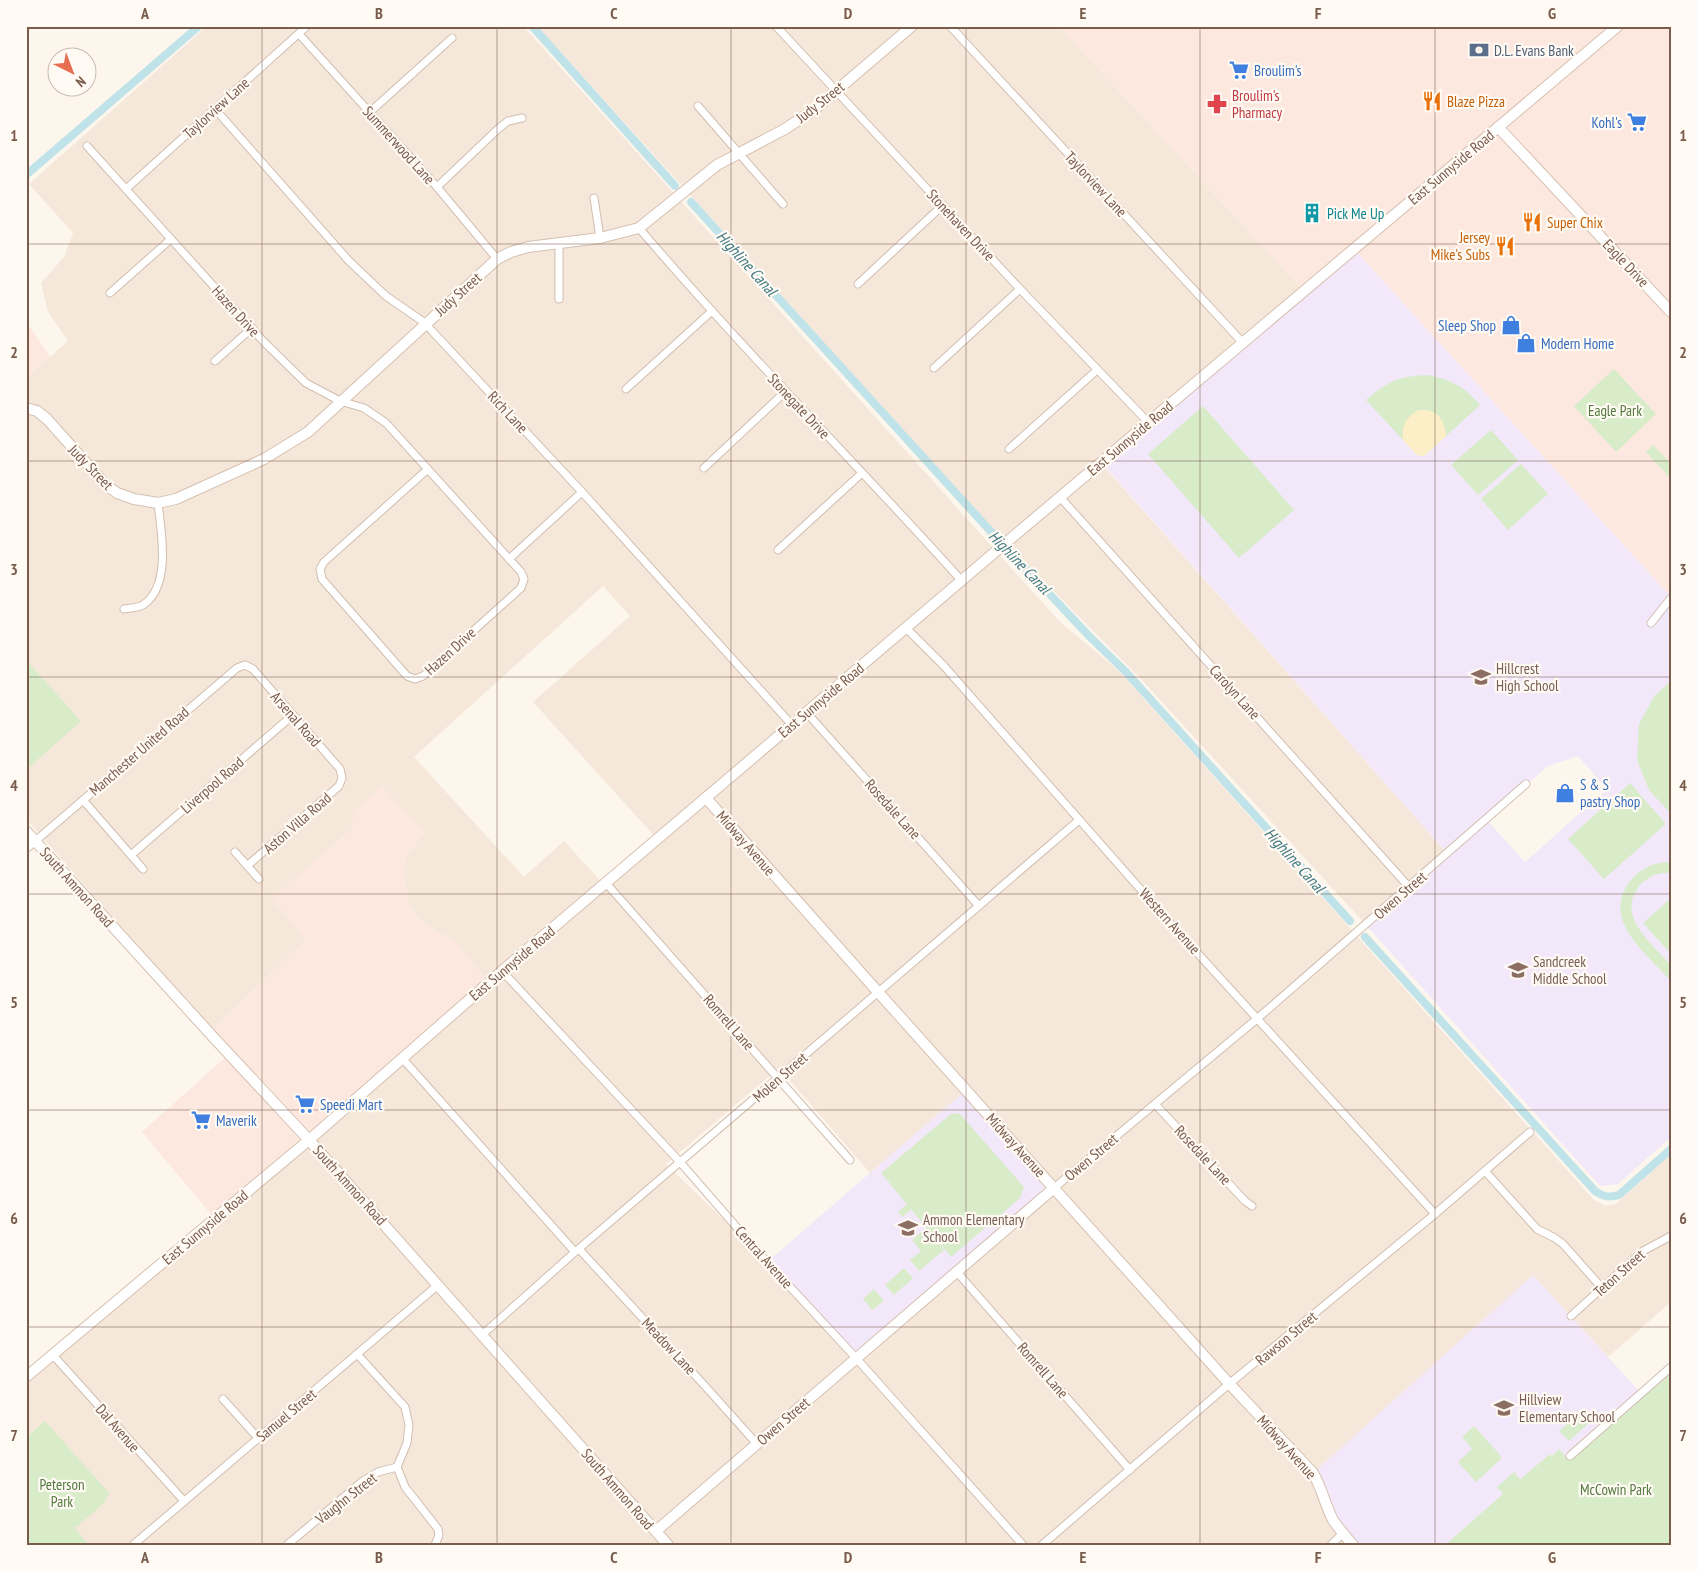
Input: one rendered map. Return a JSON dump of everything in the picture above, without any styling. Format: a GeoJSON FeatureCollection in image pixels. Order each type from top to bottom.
{"type":"FeatureCollection","features":[{"type":"Feature","properties":{"kind":"street","name":"Taylorview Lane"},"geometry":{"type":"LineString","coordinates":[[126,189],[307,26]]}},
{"type":"Feature","properties":{"kind":"street","name":"Stonehaven Drive"},"geometry":{"type":"LineString","coordinates":[[776,26],[1020,289],[1148,422]]}},
{"type":"Feature","properties":{"kind":"street","name":"Judy Street"},"geometry":{"type":"LineString","coordinates":[[26,408],[37,411],[47,419],[105,484],[117,493],[134,499],[158,503],[176,499],[264,459],[308,432],[497,259],[528,247],[600,238],[639,228],[717,165],[785,129],[815,109],[912,26]]}},
{"type":"Feature","properties":{"kind":"street","name":"Taylorview Lane"},"geometry":{"type":"LineString","coordinates":[[950,26],[1243,343]]}},
{"type":"Feature","properties":{"kind":"street","name":"East Sunnyside Road"},"geometry":{"type":"LineString","coordinates":[[26,1378],[309,1140],[502,971],[961,580],[1618,26]]}},
{"type":"Feature","properties":{"kind":"street","name":"Summerwood Lane"},"geometry":{"type":"LineString","coordinates":[[299,34],[437,187],[497,259]]}},
{"type":"Feature","properties":{"kind":"street"},"geometry":{"type":"LineString","coordinates":[[370,112],[452,38]]}},
{"type":"Feature","properties":{"kind":"street"},"geometry":{"type":"LineString","coordinates":[[698,106],[783,204]]}},
{"type":"Feature","properties":{"kind":"street","name":"Rich Lane"},"geometry":{"type":"LineString","coordinates":[[215,109],[349,261],[386,296],[425,323],[582,492],[792,725]]}},
{"type":"Feature","properties":{"kind":"street"},"geometry":{"type":"LineString","coordinates":[[437,187],[498,129],[508,121],[522,118]]}},
{"type":"Feature","properties":{"kind":"street","name":"Eagle Drive"},"geometry":{"type":"LineString","coordinates":[[1498,127],[1671,312]]}},
{"type":"Feature","properties":{"kind":"street","name":"Hazen Drive"},"geometry":{"type":"LineString","coordinates":[[87,146],[252,328],[306,383],[340,401],[364,408],[386,423],[428,469],[509,558],[521,572],[524,579],[521,588],[423,676],[415,679],[407,676],[322,579],[320,569],[324,562],[428,469]]}},
{"type":"Feature","properties":{"kind":"street"},"geometry":{"type":"LineString","coordinates":[[594,198],[600,238]]}},
{"type":"Feature","properties":{"kind":"street"},"geometry":{"type":"LineString","coordinates":[[858,284],[943,205]]}},
{"type":"Feature","properties":{"kind":"street","name":"Stonegate Drive"},"geometry":{"type":"LineString","coordinates":[[639,228],[785,392],[961,580]]}},
{"type":"Feature","properties":{"kind":"street"},"geometry":{"type":"LineString","coordinates":[[110,293],[171,239]]}},
{"type":"Feature","properties":{"kind":"street"},"geometry":{"type":"LineString","coordinates":[[559,243],[559,299]]}},
{"type":"Feature","properties":{"kind":"street"},"geometry":{"type":"LineString","coordinates":[[934,368],[1020,289]]}},
{"type":"Feature","properties":{"kind":"street"},"geometry":{"type":"LineString","coordinates":[[626,389],[712,311]]}},
{"type":"Feature","properties":{"kind":"street"},"geometry":{"type":"LineString","coordinates":[[215,361],[252,328]]}},
{"type":"Feature","properties":{"kind":"street"},"geometry":{"type":"LineString","coordinates":[[1009,449],[1097,370]]}},
{"type":"Feature","properties":{"kind":"street"},"geometry":{"type":"LineString","coordinates":[[704,468],[785,392]]}},
{"type":"Feature","properties":{"kind":"street"},"geometry":{"type":"LineString","coordinates":[[778,550],[862,473]]}},
{"type":"Feature","properties":{"kind":"street"},"geometry":{"type":"LineString","coordinates":[[509,558],[582,492]]}},
{"type":"Feature","properties":{"kind":"street","name":"Carolyn Lane"},"geometry":{"type":"LineString","coordinates":[[1060,497],[1409,887]]}},
{"type":"Feature","properties":{"kind":"street"},"geometry":{"type":"LineString","coordinates":[[124,609],[143,605],[152,596],[157,585],[162,567],[163,553],[158,503]]}},
{"type":"Feature","properties":{"kind":"street"},"geometry":{"type":"LineString","coordinates":[[1651,623],[1671,598]]}},
{"type":"Feature","properties":{"kind":"street","name":"Western Avenue"},"geometry":{"type":"LineString","coordinates":[[906,628],[944,666],[1079,820],[1435,1214]]}},
{"type":"Feature","properties":{"kind":"street","name":"Arsenal Road"},"geometry":{"type":"LineString","coordinates":[[245,665],[253,669],[340,769],[342,778]]}},
{"type":"Feature","properties":{"kind":"street","name":"Manchester United Road"},"geometry":{"type":"LineString","coordinates":[[26,849],[236,668],[245,665]]}},
{"type":"Feature","properties":{"kind":"street","name":"Rosedale Lane"},"geometry":{"type":"LineString","coordinates":[[807,713],[979,906]]}},
{"type":"Feature","properties":{"kind":"street","name":"Liverpool Road"},"geometry":{"type":"LineString","coordinates":[[131,855],[292,714]]}},
{"type":"Feature","properties":{"kind":"street","name":"Aston Villa Road"},"geometry":{"type":"LineString","coordinates":[[248,866],[339,786],[342,778]]}},
{"type":"Feature","properties":{"kind":"street","name":"Owen Street"},"geometry":{"type":"LineString","coordinates":[[656,1531],[956,1271],[1258,1018],[1526,784]]}},
{"type":"Feature","properties":{"kind":"street","name":"Midway Avenue"},"geometry":{"type":"LineString","coordinates":[[706,798],[1229,1384],[1313,1473],[1320,1484],[1333,1520],[1353,1545]]}},
{"type":"Feature","properties":{"kind":"street"},"geometry":{"type":"LineString","coordinates":[[83,800],[143,869]]}},
{"type":"Feature","properties":{"kind":"street","name":"Molen Street"},"geometry":{"type":"LineString","coordinates":[[482,1335],[577,1250],[1079,820]]}},
{"type":"Feature","properties":{"kind":"street","name":"South Ammon Road"},"geometry":{"type":"LineString","coordinates":[[26,831],[309,1140],[668,1545]]}},
{"type":"Feature","properties":{"kind":"street"},"geometry":{"type":"LineString","coordinates":[[235,852],[259,879]]}},
{"type":"Feature","properties":{"kind":"street","name":"Romrell Lane"},"geometry":{"type":"LineString","coordinates":[[606,883],[850,1160]]}},
{"type":"Feature","properties":{"kind":"street","name":"Central Avenue"},"geometry":{"type":"LineString","coordinates":[[502,971],[680,1162],[767,1262],[856,1358],[1023,1545]]}},
{"type":"Feature","properties":{"kind":"street","name":"Meadow Lane"},"geometry":{"type":"LineString","coordinates":[[402,1058],[577,1250],[705,1386],[756,1444]]}},
{"type":"Feature","properties":{"kind":"street","name":"Rosedale Lane"},"geometry":{"type":"LineString","coordinates":[[1155,1104],[1252,1206]]}},
{"type":"Feature","properties":{"kind":"street","name":"Rawson Street"},"geometry":{"type":"LineString","coordinates":[[1042,1545],[1229,1384],[1435,1214],[1530,1132]]}},
{"type":"Feature","properties":{"kind":"street"},"geometry":{"type":"LineString","coordinates":[[1485,1171],[1537,1229],[1563,1244],[1602,1288]]}},
{"type":"Feature","properties":{"kind":"street","name":"Teton Street"},"geometry":{"type":"LineString","coordinates":[[1571,1316],[1643,1251],[1671,1236]]}},
{"type":"Feature","properties":{"kind":"street","name":"Romrell Lane"},"geometry":{"type":"LineString","coordinates":[[956,1271],[1130,1470]]}},
{"type":"Feature","properties":{"kind":"street","name":"Samuel Street"},"geometry":{"type":"LineString","coordinates":[[133,1545],[438,1285]]}},
{"type":"Feature","properties":{"kind":"street"},"geometry":{"type":"LineString","coordinates":[[357,1354],[405,1407],[409,1425],[407,1443],[397,1467],[405,1487],[438,1529],[439,1535],[436,1545]]}},
{"type":"Feature","properties":{"kind":"street","name":"Dal Avenue"},"geometry":{"type":"LineString","coordinates":[[52,1355],[184,1501]]}},
{"type":"Feature","properties":{"kind":"street"},"geometry":{"type":"LineString","coordinates":[[1570,1456],[1671,1367]]}},
{"type":"Feature","properties":{"kind":"street"},"geometry":{"type":"LineString","coordinates":[[224,1399],[258,1438]]}},
{"type":"Feature","properties":{"kind":"street","name":"Vaughn Street"},"geometry":{"type":"LineString","coordinates":[[287,1545],[363,1481],[378,1472],[397,1467]]}},
{"type":"Feature","properties":{"kind":"street"},"geometry":{"type":"LineString","coordinates":[[1331,1545],[1343,1533]]}},
{"type":"Feature","properties":{"kind":"shaded area"},"geometry":{"type":"Polygon","coordinates":[[[207,26],[523,26],[1060,622],[1118,670],[1594,1200],[1606,1206],[1616,1204],[1671,1154],[1671,1302],[1608,1357],[1533,1275],[1353,1545],[26,1545],[26,1377],[489,983],[456,943],[421,921],[409,906],[403,872],[408,854],[425,832],[352,829],[272,899],[307,939],[212,1030],[26,819],[26,378],[68,341],[48,312],[41,283],[64,257],[73,233],[29,184],[207,26]],[[603,586],[414,757],[524,877],[564,841],[604,885],[657,839],[533,702],[630,616],[603,586]],[[779,1068],[666,1164],[767,1262],[856,1358],[966,1091],[870,1173],[779,1068]]]}},
{"type":"Feature","properties":{"kind":"shaded area"},"geometry":{"type":"Polygon","coordinates":[[[537,26],[1059,26],[1304,291],[1101,463],[1447,853],[1366,925],[1141,679],[1006,543],[537,26]]]}},
{"type":"Feature","properties":{"kind":"shaded area"},"geometry":{"type":"Polygon","coordinates":[[[1059,26],[1671,26],[1671,597],[1354,250],[1304,291],[1059,26]]]}},
{"type":"Feature","properties":{"kind":"shaded area","name":"Hillcrest High School"},"geometry":{"type":"Polygon","coordinates":[[[1354,249],[1671,597],[1671,1137],[1618,1184],[1600,1186],[1366,925],[1447,853],[1101,462],[1354,249]],[[1578,756],[1548,766],[1486,819],[1525,862],[1607,789],[1578,756]]]}},
{"type":"Feature","properties":{"kind":"shaded area"},"geometry":{"type":"Polygon","coordinates":[[[26,321],[50,357],[26,378],[26,321]]]}},
{"type":"Feature","properties":{"kind":"shaded area"},"geometry":{"type":"Polygon","coordinates":[[[382,786],[425,832],[408,854],[403,872],[409,906],[421,921],[456,943],[489,983],[215,1219],[142,1132],[229,1054],[212,1030],[307,939],[271,899],[352,829],[353,812],[382,786]]]}},
{"type":"Feature","properties":{"kind":"shaded area","name":"Ammon Elementary School"},"geometry":{"type":"Polygon","coordinates":[[[966,1090],[1054,1188],[856,1358],[767,1262],[966,1090]]]}},
{"type":"Feature","properties":{"kind":"shaded area","name":"Hillview Elementary School"},"geometry":{"type":"Polygon","coordinates":[[[1533,1275],[1641,1393],[1567,1458],[1550,1454],[1445,1545],[1353,1545],[1343,1533],[1313,1473],[1533,1275]]]}},
{"type":"Feature","properties":{"kind":"green space","name":"Eagle Park"},"geometry":{"type":"Polygon","coordinates":[[[1614,369],[1656,414],[1616,452],[1574,406],[1614,369]]]}},
{"type":"Feature","properties":{"kind":"green space"},"geometry":{"type":"Polygon","coordinates":[[[1427,375],[1456,385],[1469,393],[1480,405],[1424,456],[1417,455],[1366,400],[1394,381],[1427,375]]]}},
{"type":"Feature","properties":{"kind":"green space"},"geometry":{"type":"Polygon","coordinates":[[[1203,406],[1294,510],[1239,558],[1148,454],[1203,406]]]}},
{"type":"Feature","properties":{"kind":"green space"},"geometry":{"type":"Polygon","coordinates":[[[1491,430],[1518,460],[1478,495],[1451,465],[1491,430]]]}},
{"type":"Feature","properties":{"kind":"green space"},"geometry":{"type":"Polygon","coordinates":[[[1653,445],[1671,464],[1671,479],[1646,452],[1653,445]]]}},
{"type":"Feature","properties":{"kind":"green space"},"geometry":{"type":"Polygon","coordinates":[[[1521,464],[1548,494],[1508,530],[1481,499],[1521,464]]]}},
{"type":"Feature","properties":{"kind":"green space"},"geometry":{"type":"Polygon","coordinates":[[[26,660],[81,721],[26,770],[26,660]]]}},
{"type":"Feature","properties":{"kind":"green space"},"geometry":{"type":"Polygon","coordinates":[[[1671,681],[1671,814],[1649,790],[1637,760],[1639,724],[1655,695],[1671,681]]]}},
{"type":"Feature","properties":{"kind":"green space"},"geometry":{"type":"Polygon","coordinates":[[[1630,783],[1666,824],[1604,879],[1568,839],[1630,783]]]}},
{"type":"Feature","properties":{"kind":"green space"},"geometry":{"type":"Polygon","coordinates":[[[1665,862],[1671,863],[1671,873],[1663,873],[1648,878],[1634,894],[1631,905],[1638,927],[1671,965],[1671,981],[1631,936],[1624,923],[1621,910],[1622,897],[1633,878],[1645,868],[1665,862]]]}},
{"type":"Feature","properties":{"kind":"green space"},"geometry":{"type":"Polygon","coordinates":[[[1671,898],[1671,954],[1643,923],[1671,898]]]}},
{"type":"Feature","properties":{"kind":"green space"},"geometry":{"type":"Polygon","coordinates":[[[951,1114],[960,1114],[1024,1187],[1020,1198],[951,1257],[909,1207],[911,1210],[902,1217],[898,1212],[907,1204],[881,1173],[951,1114]]]}},
{"type":"Feature","properties":{"kind":"green space"},"geometry":{"type":"Polygon","coordinates":[[[926,1228],[944,1250],[919,1271],[910,1260],[921,1251],[912,1240],[926,1228]]]}},
{"type":"Feature","properties":{"kind":"green space"},"geometry":{"type":"Polygon","coordinates":[[[904,1268],[913,1278],[894,1295],[885,1285],[904,1268]]]}},
{"type":"Feature","properties":{"kind":"green space"},"geometry":{"type":"Polygon","coordinates":[[[874,1289],[884,1301],[872,1310],[863,1299],[874,1289]]]}},
{"type":"Feature","properties":{"kind":"green space","name":"McCowin Park"},"geometry":{"type":"Polygon","coordinates":[[[1671,1367],[1671,1545],[1445,1545],[1503,1494],[1497,1487],[1514,1472],[1520,1479],[1511,1487],[1550,1454],[1552,1456],[1559,1449],[1567,1458],[1671,1367]]]}},
{"type":"Feature","properties":{"kind":"green space"},"geometry":{"type":"Polygon","coordinates":[[[1582,1411],[1591,1421],[1569,1441],[1559,1431],[1582,1411]]]}},
{"type":"Feature","properties":{"kind":"green space","name":"Peterson Park"},"geometry":{"type":"Polygon","coordinates":[[[45,1421],[109,1493],[104,1503],[75,1528],[89,1545],[26,1545],[26,1438],[45,1421]]]}},
{"type":"Feature","properties":{"kind":"green space"},"geometry":{"type":"Polygon","coordinates":[[[1474,1426],[1501,1456],[1501,1459],[1476,1482],[1458,1462],[1472,1449],[1462,1437],[1474,1426]]]}},
{"type":"Feature","properties":{"kind":"sand"},"geometry":{"type":"Polygon","coordinates":[[[1419,410],[1431,411],[1439,416],[1444,425],[1446,436],[1424,456],[1417,455],[1403,440],[1405,422],[1419,410]]]}},
{"type":"Feature","properties":{"kind":"waterway"},"geometry":{"type":"LineString","coordinates":[[26,175],[199,26]]}},
{"type":"Feature","properties":{"kind":"waterway"},"geometry":{"type":"LineString","coordinates":[[532,26],[675,186]]}},
{"type":"Feature","properties":{"kind":"waterway","name":"Highline Canal"},"geometry":{"type":"LineString","coordinates":[[691,202],[993,534],[1090,637],[1125,671],[1350,921]]}},
{"type":"Feature","properties":{"kind":"waterway","name":"Highline Canal"},"geometry":{"type":"LineString","coordinates":[[1365,937],[1595,1191],[1601,1195],[1619,1195],[1671,1149]]}},
{"type":"Feature","properties":{"kind":"place","name":"D.L. Evans Bank"},"geometry":{"type":"Point","coordinates":[1479,50]}},
{"type":"Feature","properties":{"kind":"place","name":"Broulim's"},"geometry":{"type":"Point","coordinates":[1239,70]}},
{"type":"Feature","properties":{"kind":"place","name":"Blaze Pizza"},"geometry":{"type":"Point","coordinates":[1432,101]}},
{"type":"Feature","properties":{"kind":"place","name":"Broulim's Pharmacy"},"geometry":{"type":"Point","coordinates":[1217,104]}},
{"type":"Feature","properties":{"kind":"place","name":"Kohl's"},"geometry":{"type":"Point","coordinates":[1637,122]}},
{"type":"Feature","properties":{"kind":"place","name":"Pick Me Up"},"geometry":{"type":"Point","coordinates":[1312,213]}},
{"type":"Feature","properties":{"kind":"place","name":"Super Chix"},"geometry":{"type":"Point","coordinates":[1532,222]}},
{"type":"Feature","properties":{"kind":"place","name":"Jersey Mike's Subs"},"geometry":{"type":"Point","coordinates":[1505,246]}},
{"type":"Feature","properties":{"kind":"place","name":"Sleep Shop"},"geometry":{"type":"Point","coordinates":[1511,325]}},
{"type":"Feature","properties":{"kind":"place","name":"Modern Home"},"geometry":{"type":"Point","coordinates":[1526,343]}},
{"type":"Feature","properties":{"kind":"place","name":"Hillcrest High School"},"geometry":{"type":"Point","coordinates":[1481,677]}},
{"type":"Feature","properties":{"kind":"place","name":"S & S pastry Shop"},"geometry":{"type":"Point","coordinates":[1565,793]}},
{"type":"Feature","properties":{"kind":"place","name":"Sandcreek Middle School"},"geometry":{"type":"Point","coordinates":[1518,970]}},
{"type":"Feature","properties":{"kind":"place","name":"Speedi Mart"},"geometry":{"type":"Point","coordinates":[305,1104]}},
{"type":"Feature","properties":{"kind":"place","name":"Maverik"},"geometry":{"type":"Point","coordinates":[201,1120]}},
{"type":"Feature","properties":{"kind":"place","name":"Ammon Elementary School"},"geometry":{"type":"Point","coordinates":[908,1228]}},
{"type":"Feature","properties":{"kind":"place","name":"Hillview Elementary School"},"geometry":{"type":"Point","coordinates":[1504,1408]}}]}
